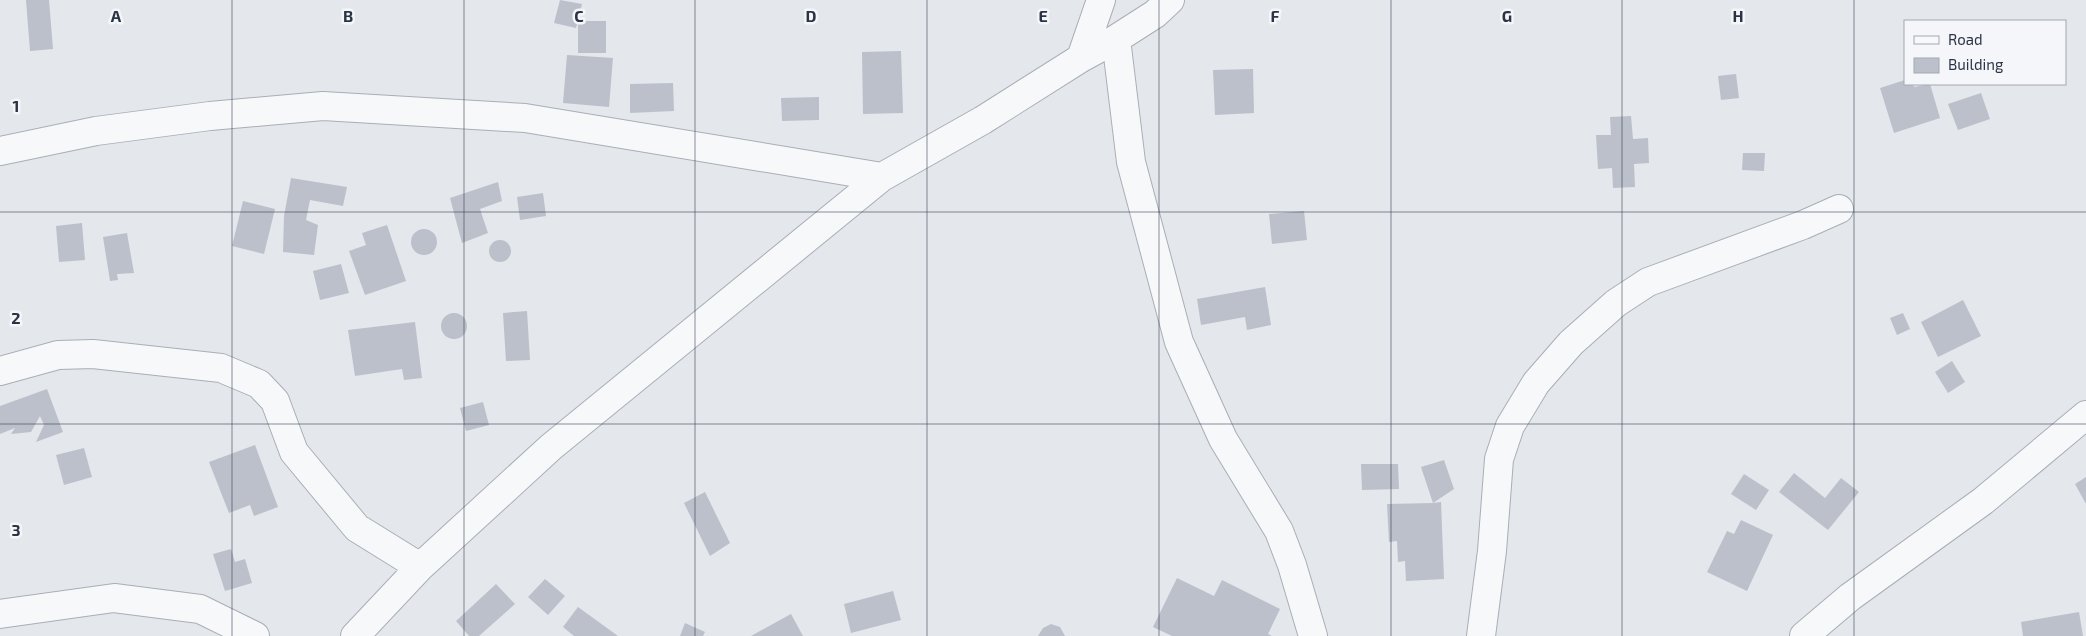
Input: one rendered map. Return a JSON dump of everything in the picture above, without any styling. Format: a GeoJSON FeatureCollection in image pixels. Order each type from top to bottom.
{"type":"FeatureCollection","features":[{"type":"Feature","properties":{"kind":"street"},"geometry":{"type":"LineString","coordinates":[[1081,58],[1100,0]]}},
{"type":"Feature","properties":{"kind":"street"},"geometry":{"type":"LineString","coordinates":[[355,636],[420,567],[551,448],[882,177],[983,120],[1081,58],[1116,39],[1155,14],[1170,0]]}},
{"type":"Feature","properties":{"kind":"street"},"geometry":{"type":"LineString","coordinates":[[1116,39],[1131,162],[1179,342],[1223,439],[1279,531],[1292,565],[1313,636]]}},
{"type":"Feature","properties":{"kind":"street"},"geometry":{"type":"LineString","coordinates":[[0,150],[96,132],[200,117],[323,106],[525,118],[882,177]]}},
{"type":"Feature","properties":{"kind":"street"},"geometry":{"type":"LineString","coordinates":[[1481,636],[1492,551],[1499,458],[1510,426],[1536,383],[1571,343],[1616,303],[1648,282],[1803,225],[1840,209]]}},
{"type":"Feature","properties":{"kind":"street"},"geometry":{"type":"LineString","coordinates":[[0,371],[58,355],[93,354],[221,368],[259,384],[275,401],[294,452],[357,528],[420,567]]}},
{"type":"Feature","properties":{"kind":"street"},"geometry":{"type":"LineString","coordinates":[[1804,636],[1850,597],[1983,501],[2086,415]]}},
{"type":"Feature","properties":{"kind":"street"},"geometry":{"type":"LineString","coordinates":[[0,614],[114,598],[200,609],[255,636]]}},
{"type":"Feature","properties":{"kind":"building"},"geometry":{"type":"Polygon","coordinates":[[[26,0],[49,0],[53,49],[30,51],[26,0]]]}},
{"type":"Feature","properties":{"kind":"building"},"geometry":{"type":"Polygon","coordinates":[[[560,0],[582,4],[576,28],[554,23],[560,0]]]}},
{"type":"Feature","properties":{"kind":"building"},"geometry":{"type":"Polygon","coordinates":[[[578,21],[606,21],[606,53],[578,53],[578,21]]]}},
{"type":"Feature","properties":{"kind":"building"},"geometry":{"type":"Polygon","coordinates":[[[901,51],[903,113],[863,114],[862,52],[901,51]]]}},
{"type":"Feature","properties":{"kind":"building"},"geometry":{"type":"Polygon","coordinates":[[[567,55],[613,58],[609,107],[563,103],[567,55]]]}},
{"type":"Feature","properties":{"kind":"building"},"geometry":{"type":"Polygon","coordinates":[[[1253,69],[1254,113],[1215,115],[1213,70],[1253,69]]]}},
{"type":"Feature","properties":{"kind":"building"},"geometry":{"type":"Polygon","coordinates":[[[1736,74],[1739,98],[1721,100],[1718,76],[1736,74]]]}},
{"type":"Feature","properties":{"kind":"building"},"geometry":{"type":"Polygon","coordinates":[[[1904,80],[1904,85],[1913,85],[1914,87],[1930,85],[1940,118],[1894,133],[1880,88],[1904,80]]]}},
{"type":"Feature","properties":{"kind":"building"},"geometry":{"type":"Polygon","coordinates":[[[673,83],[674,111],[630,113],[630,84],[673,83]]]}},
{"type":"Feature","properties":{"kind":"building"},"geometry":{"type":"Polygon","coordinates":[[[1981,93],[1990,119],[1958,130],[1948,104],[1981,93]]]}},
{"type":"Feature","properties":{"kind":"building"},"geometry":{"type":"Polygon","coordinates":[[[819,97],[819,120],[782,121],[781,98],[819,97]]]}},
{"type":"Feature","properties":{"kind":"building"},"geometry":{"type":"Polygon","coordinates":[[[1631,116],[1633,139],[1648,138],[1649,163],[1634,164],[1635,187],[1613,188],[1612,168],[1598,169],[1596,135],[1611,135],[1610,117],[1631,116]]]}},
{"type":"Feature","properties":{"kind":"building"},"geometry":{"type":"Polygon","coordinates":[[[1743,153],[1765,153],[1764,171],[1742,170],[1743,153]]]}},
{"type":"Feature","properties":{"kind":"building"},"geometry":{"type":"Polygon","coordinates":[[[291,178],[347,187],[343,206],[310,200],[306,220],[318,225],[314,255],[283,252],[284,216],[291,178]]]}},
{"type":"Feature","properties":{"kind":"building"},"geometry":{"type":"Polygon","coordinates":[[[498,182],[502,201],[480,209],[488,233],[462,243],[450,198],[498,182]]]}},
{"type":"Feature","properties":{"kind":"building"},"geometry":{"type":"Polygon","coordinates":[[[543,193],[546,216],[520,220],[517,197],[543,193]]]}},
{"type":"Feature","properties":{"kind":"building"},"geometry":{"type":"Polygon","coordinates":[[[243,201],[275,209],[264,254],[232,246],[243,201]]]}},
{"type":"Feature","properties":{"kind":"building"},"geometry":{"type":"Polygon","coordinates":[[[1304,211],[1307,240],[1272,244],[1269,214],[1304,211]]]}},
{"type":"Feature","properties":{"kind":"building"},"geometry":{"type":"Polygon","coordinates":[[[82,223],[85,260],[59,262],[56,226],[82,223]]]}},
{"type":"Feature","properties":{"kind":"building"},"geometry":{"type":"Polygon","coordinates":[[[387,225],[406,281],[365,295],[349,251],[366,245],[362,233],[387,225]]]}},
{"type":"Feature","properties":{"kind":"building"},"geometry":{"type":"Polygon","coordinates":[[[424,229],[433,233],[437,242],[433,251],[424,255],[415,251],[411,242],[415,233],[424,229]]]}},
{"type":"Feature","properties":{"kind":"building"},"geometry":{"type":"Polygon","coordinates":[[[127,233],[134,273],[117,274],[118,280],[110,281],[103,237],[127,233]]]}},
{"type":"Feature","properties":{"kind":"building"},"geometry":{"type":"Polygon","coordinates":[[[500,240],[508,243],[511,251],[508,259],[500,262],[492,259],[489,251],[492,243],[500,240]]]}},
{"type":"Feature","properties":{"kind":"building"},"geometry":{"type":"Polygon","coordinates":[[[341,264],[349,293],[320,300],[313,271],[341,264]]]}},
{"type":"Feature","properties":{"kind":"building"},"geometry":{"type":"Polygon","coordinates":[[[1265,287],[1271,325],[1247,330],[1245,317],[1201,325],[1197,299],[1265,287]]]}},
{"type":"Feature","properties":{"kind":"building"},"geometry":{"type":"Polygon","coordinates":[[[1963,300],[1981,336],[1938,357],[1921,322],[1963,300]]]}},
{"type":"Feature","properties":{"kind":"building"},"geometry":{"type":"Polygon","coordinates":[[[527,311],[530,360],[506,361],[503,313],[527,311]]]}},
{"type":"Feature","properties":{"kind":"building"},"geometry":{"type":"Polygon","coordinates":[[[454,313],[463,317],[467,326],[463,335],[454,339],[445,335],[441,326],[445,317],[454,313]]]}},
{"type":"Feature","properties":{"kind":"building"},"geometry":{"type":"Polygon","coordinates":[[[1903,313],[1910,329],[1897,335],[1890,318],[1903,313]]]}},
{"type":"Feature","properties":{"kind":"building"},"geometry":{"type":"Polygon","coordinates":[[[415,322],[422,378],[404,380],[402,369],[355,376],[348,330],[415,322]]]}},
{"type":"Feature","properties":{"kind":"building"},"geometry":{"type":"Polygon","coordinates":[[[1952,361],[1965,382],[1948,393],[1935,372],[1952,361]]]}},
{"type":"Feature","properties":{"kind":"building"},"geometry":{"type":"Polygon","coordinates":[[[47,389],[63,432],[36,442],[44,425],[40,416],[31,432],[11,434],[15,428],[0,434],[0,406],[47,389]]]}},
{"type":"Feature","properties":{"kind":"building"},"geometry":{"type":"Polygon","coordinates":[[[483,402],[489,425],[466,431],[460,408],[483,402]]]}},
{"type":"Feature","properties":{"kind":"building"},"geometry":{"type":"Polygon","coordinates":[[[255,445],[278,507],[254,516],[250,505],[229,513],[209,462],[255,445]]]}},
{"type":"Feature","properties":{"kind":"building"},"geometry":{"type":"Polygon","coordinates":[[[84,448],[92,477],[64,485],[56,455],[84,448]]]}},
{"type":"Feature","properties":{"kind":"building"},"geometry":{"type":"Polygon","coordinates":[[[1444,460],[1454,489],[1433,503],[1421,467],[1444,460]]]}},
{"type":"Feature","properties":{"kind":"building"},"geometry":{"type":"Polygon","coordinates":[[[1361,464],[1398,464],[1399,489],[1362,490],[1361,464]]]}},
{"type":"Feature","properties":{"kind":"building"},"geometry":{"type":"Polygon","coordinates":[[[1794,473],[1825,498],[1841,478],[1859,492],[1828,530],[1779,492],[1794,473]]]}},
{"type":"Feature","properties":{"kind":"building"},"geometry":{"type":"Polygon","coordinates":[[[1744,474],[1769,490],[1756,510],[1731,494],[1744,474]]]}},
{"type":"Feature","properties":{"kind":"building"},"geometry":{"type":"Polygon","coordinates":[[[2086,477],[2086,504],[2075,484],[2086,477]]]}},
{"type":"Feature","properties":{"kind":"building"},"geometry":{"type":"Polygon","coordinates":[[[705,492],[730,543],[710,556],[684,503],[705,492]]]}},
{"type":"Feature","properties":{"kind":"building"},"geometry":{"type":"Polygon","coordinates":[[[1441,502],[1444,579],[1406,581],[1405,561],[1398,562],[1397,541],[1389,542],[1387,504],[1441,502]]]}},
{"type":"Feature","properties":{"kind":"building"},"geometry":{"type":"Polygon","coordinates":[[[1741,520],[1773,535],[1747,591],[1707,572],[1727,531],[1734,534],[1741,520]]]}},
{"type":"Feature","properties":{"kind":"building"},"geometry":{"type":"Polygon","coordinates":[[[231,549],[235,562],[245,559],[252,583],[225,591],[213,554],[231,549]]]}},
{"type":"Feature","properties":{"kind":"building"},"geometry":{"type":"Polygon","coordinates":[[[1177,578],[1214,596],[1222,580],[1280,609],[1268,634],[1272,636],[1172,636],[1153,627],[1177,578]]]}},
{"type":"Feature","properties":{"kind":"building"},"geometry":{"type":"Polygon","coordinates":[[[545,579],[565,596],[548,615],[528,597],[545,579]]]}},
{"type":"Feature","properties":{"kind":"building"},"geometry":{"type":"Polygon","coordinates":[[[496,584],[515,604],[479,636],[469,636],[456,621],[496,584]]]}},
{"type":"Feature","properties":{"kind":"building"},"geometry":{"type":"Polygon","coordinates":[[[893,591],[901,620],[851,633],[844,604],[893,591]]]}},
{"type":"Feature","properties":{"kind":"building"},"geometry":{"type":"Polygon","coordinates":[[[578,607],[618,636],[574,636],[563,627],[578,607]]]}},
{"type":"Feature","properties":{"kind":"building"},"geometry":{"type":"Polygon","coordinates":[[[2079,612],[2083,636],[2023,636],[2021,622],[2079,612]]]}},
{"type":"Feature","properties":{"kind":"building"},"geometry":{"type":"Polygon","coordinates":[[[791,614],[803,636],[751,636],[791,614]]]}},
{"type":"Feature","properties":{"kind":"building"},"geometry":{"type":"Polygon","coordinates":[[[685,623],[705,632],[703,636],[680,636],[685,623]]]}},
{"type":"Feature","properties":{"kind":"building"},"geometry":{"type":"Polygon","coordinates":[[[1051,624],[1060,627],[1065,636],[1038,636],[1043,628],[1051,624]]]}}]}
